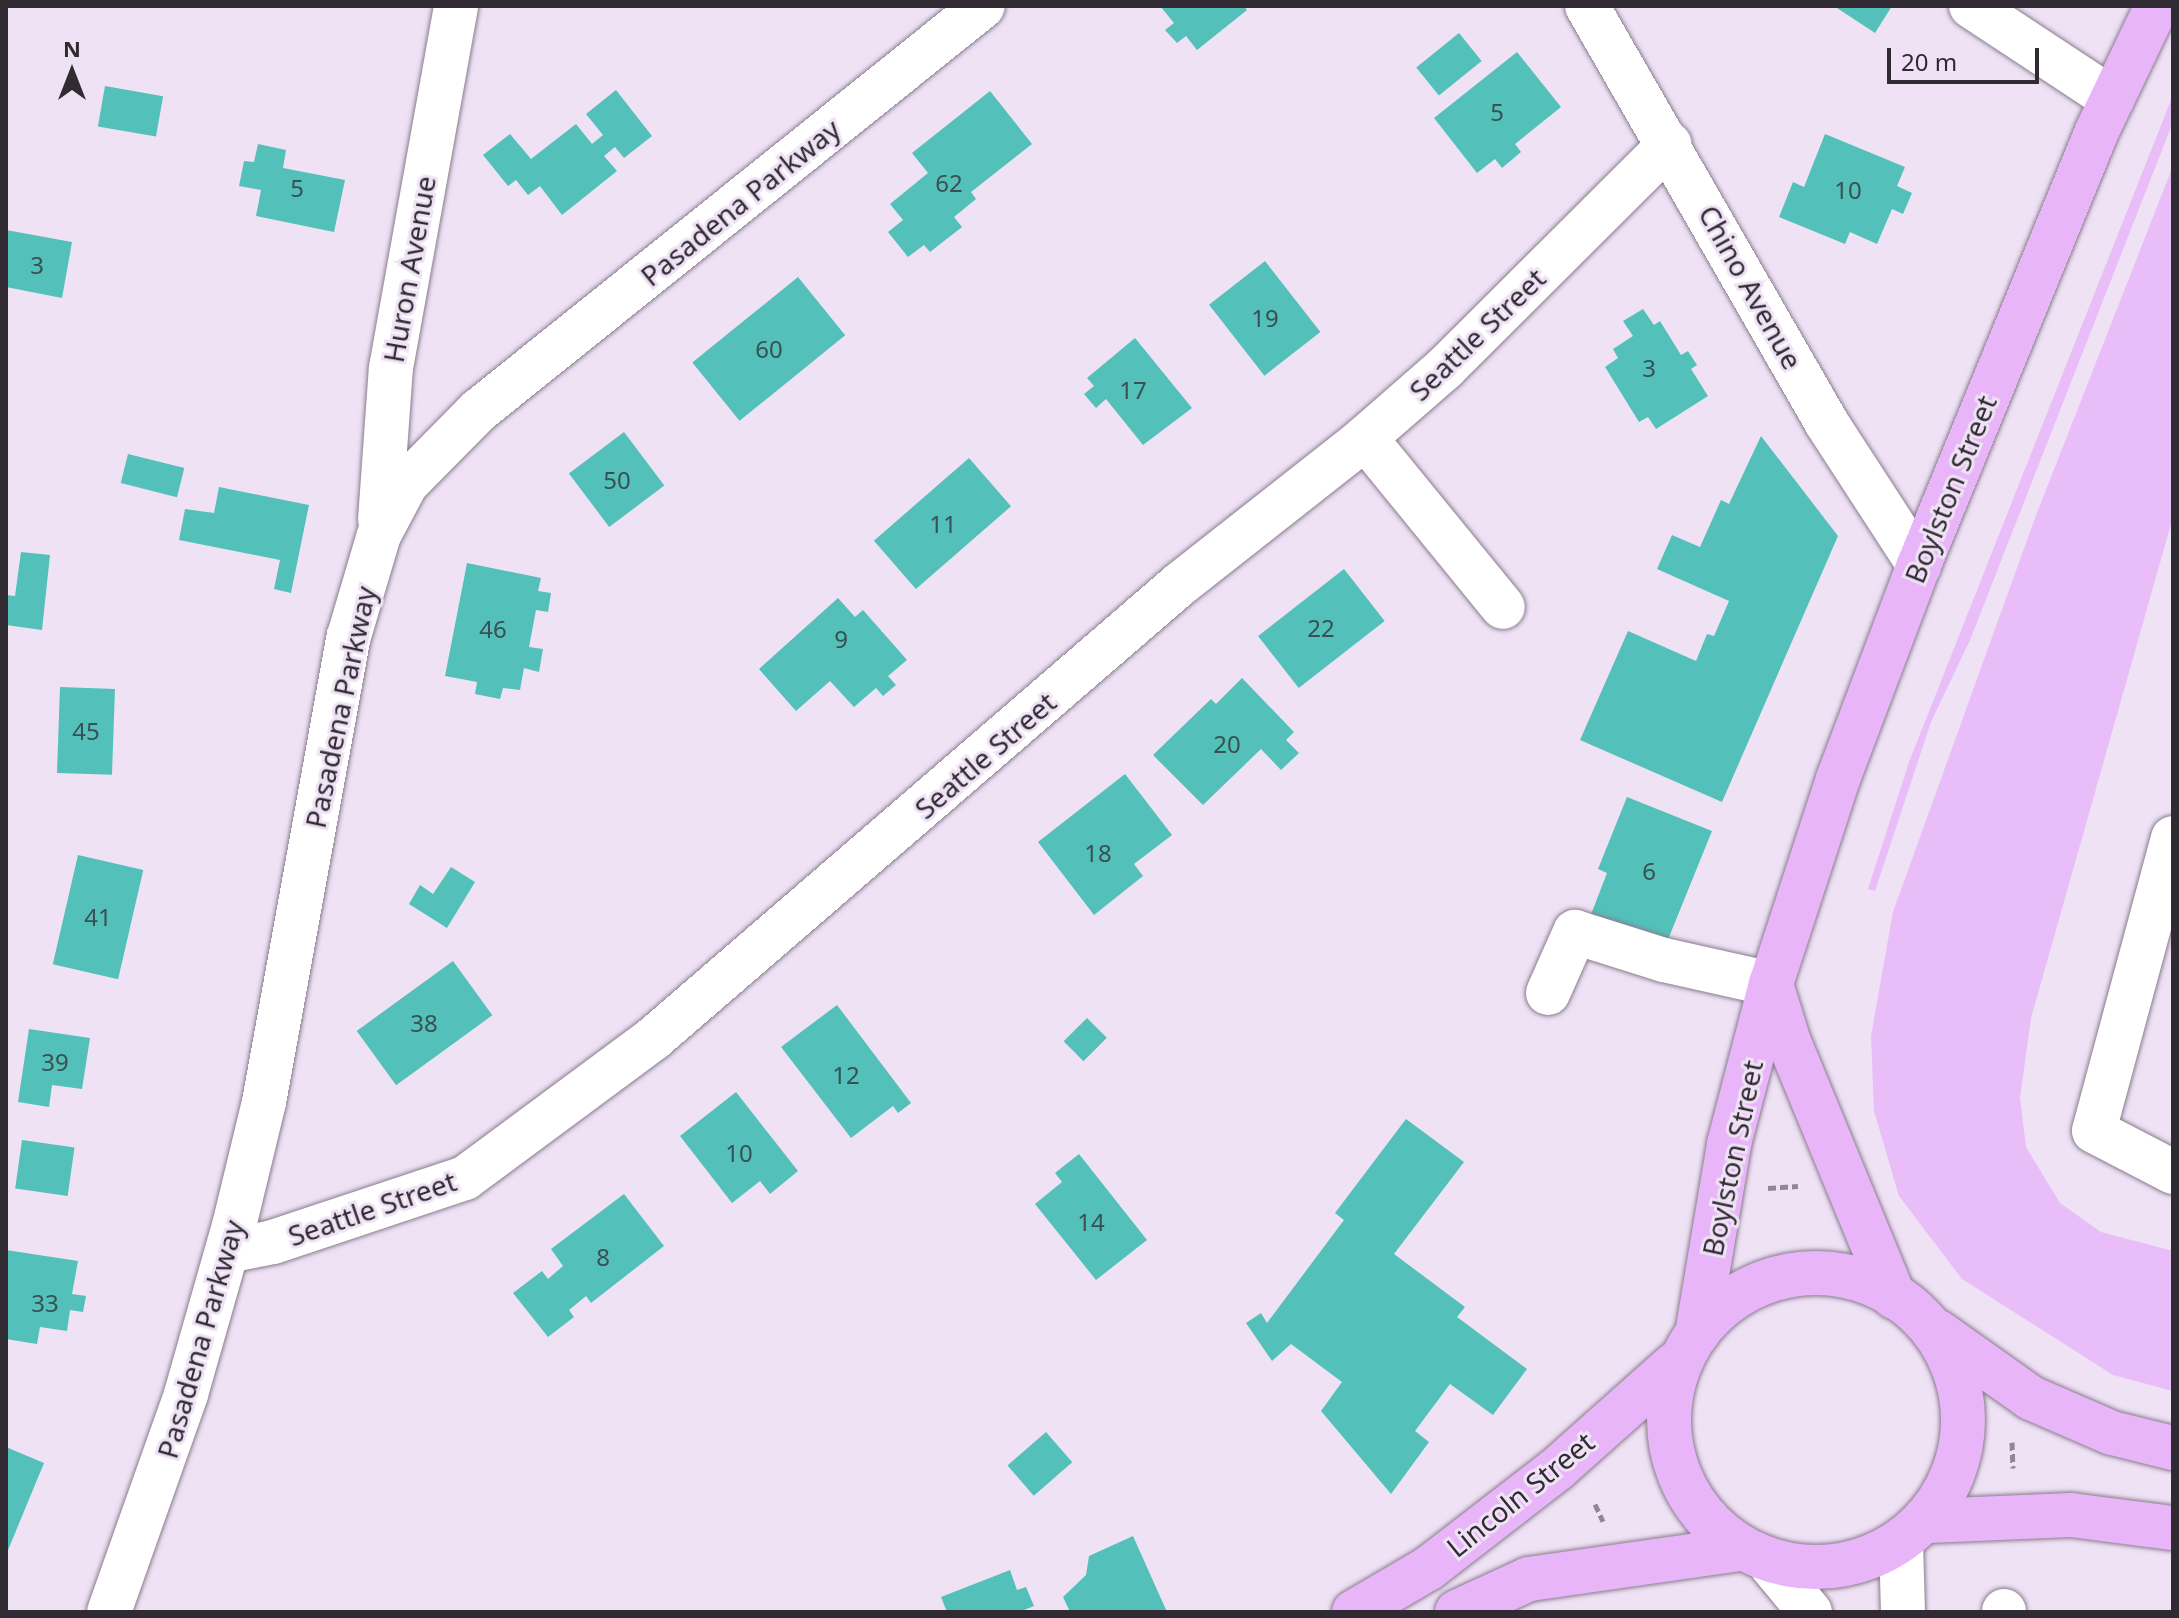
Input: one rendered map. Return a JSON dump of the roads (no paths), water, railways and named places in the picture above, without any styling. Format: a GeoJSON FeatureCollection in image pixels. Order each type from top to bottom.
{"type":"FeatureCollection","features":[{"type":"Feature","properties":{"kind":"main road","name":"Boylston Street"},"geometry":{"type":"LineString","coordinates":[[1756,1557],[1704,1513],[1683,1479],[1671,1441],[1729,1144],[1771,984],[1838,779],[1919,565],[2112,99],[2157,6]]}},
{"type":"Feature","properties":{"kind":"main road","name":"Boylston Street"},"geometry":{"type":"LineString","coordinates":[[1771,984],[1789,1042],[1906,1308]]}},
{"type":"Feature","properties":{"kind":"main road","name":"Lincoln Street"},"geometry":{"type":"LineString","coordinates":[[1354,1612],[1429,1568],[1557,1469],[1746,1290],[1776,1279],[1841,1274],[1906,1308]]}},
{"type":"Feature","properties":{"kind":"main road"},"geometry":{"type":"LineString","coordinates":[[1906,1308],[2031,1398],[2112,1433],[2173,1448]]}},
{"type":"Feature","properties":{"kind":"main road"},"geometry":{"type":"LineString","coordinates":[[1906,1308],[1945,1347],[1964,1409],[1954,1473],[1914,1531]]}},
{"type":"Feature","properties":{"kind":"main road"},"geometry":{"type":"LineString","coordinates":[[1462,1611],[1529,1579],[1756,1557],[1821,1566],[1872,1555],[1914,1531],[2071,1515],[2173,1528]]}},
{"type":"Feature","properties":{"kind":"street","name":"Huron Avenue"},"geometry":{"type":"LineString","coordinates":[[379,535],[391,368],[456,6]]}},
{"type":"Feature","properties":{"kind":"street","name":"Pasadena Parkway"},"geometry":{"type":"LineString","coordinates":[[109,1612],[154,1494],[228,1251],[264,1102],[349,636],[379,535],[406,484],[478,411],[983,6]]}},
{"type":"Feature","properties":{"kind":"street","name":"Chino Avenue"},"geometry":{"type":"LineString","coordinates":[[1587,6],[1670,144],[1826,422],[1919,565]]}},
{"type":"Feature","properties":{"kind":"street"},"geometry":{"type":"LineString","coordinates":[[1971,6],[2112,99]]}},
{"type":"Feature","properties":{"kind":"street","name":"Seattle Street"},"geometry":{"type":"LineString","coordinates":[[228,1251],[273,1242],[465,1178],[654,1038],[1180,584],[1365,438],[1445,368],[1670,144]]}},
{"type":"Feature","properties":{"kind":"street"},"geometry":{"type":"LineString","coordinates":[[1365,438],[1503,607]]}},
{"type":"Feature","properties":{"kind":"street"},"geometry":{"type":"LineString","coordinates":[[2173,838],[2094,1131],[2173,1172]]}},
{"type":"Feature","properties":{"kind":"street"},"geometry":{"type":"LineString","coordinates":[[1548,993],[1575,932],[1664,960],[1771,984]]}},
{"type":"Feature","properties":{"kind":"street"},"geometry":{"type":"LineString","coordinates":[[1903,1612],[1914,1531]]}},
{"type":"Feature","properties":{"kind":"street"},"geometry":{"type":"LineString","coordinates":[[1756,1557],[1810,1612]]}}]}
